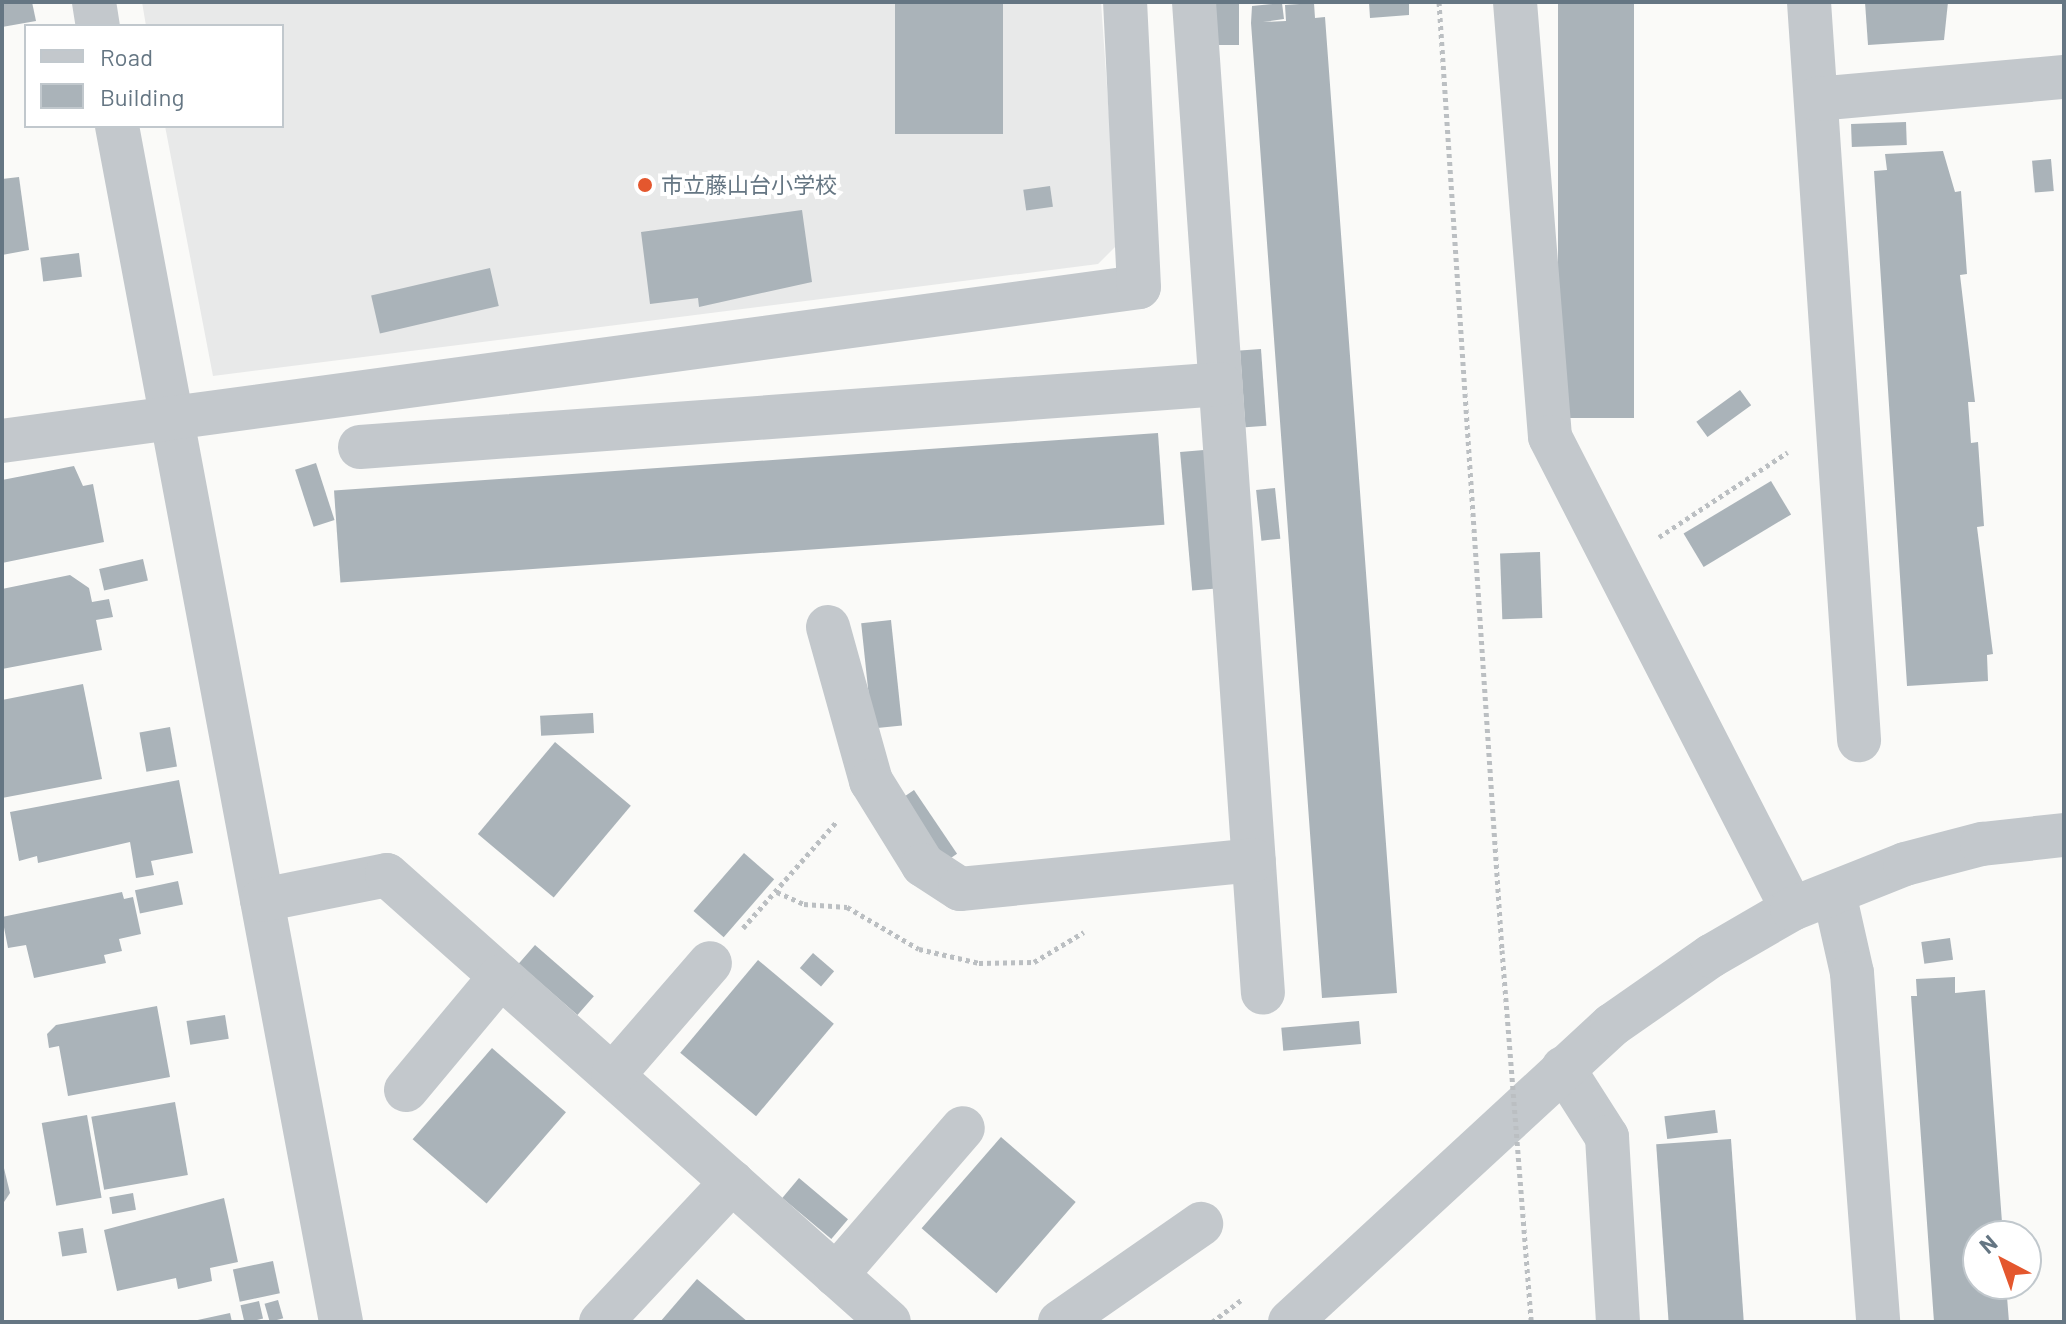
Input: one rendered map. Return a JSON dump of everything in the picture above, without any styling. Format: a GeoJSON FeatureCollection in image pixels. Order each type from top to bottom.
{"type":"FeatureCollection","features":[{"type":"Feature","properties":{"kind":"street"},"geometry":{"type":"LineString","coordinates":[[94,2],[98,24]]}},
{"type":"Feature","properties":{"kind":"street"},"geometry":{"type":"LineString","coordinates":[[2,441],[171,414],[1139,287],[1125,2]]}},
{"type":"Feature","properties":{"kind":"street"},"geometry":{"type":"LineString","coordinates":[[1194,2],[1263,993]]}},
{"type":"Feature","properties":{"kind":"street"},"geometry":{"type":"LineString","coordinates":[[1515,2],[1550,437],[1792,909]]}},
{"type":"Feature","properties":{"kind":"street"},"geometry":{"type":"LineString","coordinates":[[1809,2],[1859,740]]}},
{"type":"Feature","properties":{"kind":"street"},"geometry":{"type":"LineString","coordinates":[[1816,99],[2064,77]]}},
{"type":"Feature","properties":{"kind":"street"},"geometry":{"type":"LineString","coordinates":[[117,128],[341,1322]]}},
{"type":"Feature","properties":{"kind":"street"},"geometry":{"type":"LineString","coordinates":[[532,366],[537,434]]}},
{"type":"Feature","properties":{"kind":"street"},"geometry":{"type":"LineString","coordinates":[[360,447],[1221,384]]}},
{"type":"Feature","properties":{"kind":"street"},"geometry":{"type":"LineString","coordinates":[[828,627],[871,781],[923,865],[960,889],[1254,860]]}},
{"type":"Feature","properties":{"kind":"street"},"geometry":{"type":"LineString","coordinates":[[1290,1322],[1563,1068],[1653,994],[1792,909],[1982,844],[2064,835]]}},
{"type":"Feature","properties":{"kind":"street"},"geometry":{"type":"LineString","coordinates":[[262,900],[387,875],[889,1322]]}},
{"type":"Feature","properties":{"kind":"street"},"geometry":{"type":"LineString","coordinates":[[1834,893],[1852,973],[1878,1322]]}},
{"type":"Feature","properties":{"kind":"street"},"geometry":{"type":"LineString","coordinates":[[613,1075],[710,963]]}},
{"type":"Feature","properties":{"kind":"street"},"geometry":{"type":"LineString","coordinates":[[406,1090],[501,976]]}},
{"type":"Feature","properties":{"kind":"street"},"geometry":{"type":"LineString","coordinates":[[1563,1068],[1607,1137],[1618,1322]]}},
{"type":"Feature","properties":{"kind":"street"},"geometry":{"type":"LineString","coordinates":[[836,1275],[963,1128]]}},
{"type":"Feature","properties":{"kind":"street"},"geometry":{"type":"LineString","coordinates":[[601,1322],[732,1182]]}},
{"type":"Feature","properties":{"kind":"street"},"geometry":{"type":"LineString","coordinates":[[1060,1322],[1201,1224]]}},
{"type":"Feature","properties":{"kind":"path"},"geometry":{"type":"LineString","coordinates":[[1439,2],[1502,950],[1531,1322]]}},
{"type":"Feature","properties":{"kind":"path"},"geometry":{"type":"LineString","coordinates":[[1645,547],[1837,419]]}},
{"type":"Feature","properties":{"kind":"path"},"geometry":{"type":"LineString","coordinates":[[710,963],[871,781]]}},
{"type":"Feature","properties":{"kind":"shaded area","name":"市立藤山台小学校"},"geometry":{"type":"Polygon","coordinates":[[[142,2],[1101,2],[1118,244],[1098,264],[213,376],[165,128],[284,128],[284,24],[146,24],[142,2]]]}},
{"type":"Feature","properties":{"kind":"building"},"geometry":{"type":"Polygon","coordinates":[[[2,2],[32,2],[36,21],[2,27],[2,2]]]}},
{"type":"Feature","properties":{"kind":"building"},"geometry":{"type":"Polygon","coordinates":[[[895,2],[1003,2],[1003,134],[895,134],[895,2]]]}},
{"type":"Feature","properties":{"kind":"building"},"geometry":{"type":"Polygon","coordinates":[[[1212,2],[1239,2],[1239,45],[1212,45],[1212,2]]]}},
{"type":"Feature","properties":{"kind":"building"},"geometry":{"type":"Polygon","coordinates":[[[1369,2],[1409,2],[1409,15],[1370,18],[1369,2]]]}},
{"type":"Feature","properties":{"kind":"building"},"geometry":{"type":"Polygon","coordinates":[[[1558,2],[1634,2],[1634,418],[1558,418],[1558,2]]]}},
{"type":"Feature","properties":{"kind":"building"},"geometry":{"type":"Polygon","coordinates":[[[1865,2],[1948,2],[1944,40],[1868,45],[1865,2]]]}},
{"type":"Feature","properties":{"kind":"building"},"geometry":{"type":"Polygon","coordinates":[[[1282,3],[1284,19],[1263,22],[1286,21],[1285,5],[1314,3],[1315,18],[1325,17],[1397,993],[1322,998],[1251,23],[1252,6],[1282,3]]]}},
{"type":"Feature","properties":{"kind":"building"},"geometry":{"type":"Polygon","coordinates":[[[1906,122],[1907,145],[1852,147],[1851,124],[1906,122]]]}},
{"type":"Feature","properties":{"kind":"building"},"geometry":{"type":"Polygon","coordinates":[[[1943,151],[1955,192],[1961,191],[1967,274],[1960,275],[1975,402],[1968,402],[1971,443],[1978,442],[1984,526],[1977,527],[1993,654],[1987,655],[1988,681],[1907,686],[1874,171],[1887,170],[1885,154],[1943,151]]]}},
{"type":"Feature","properties":{"kind":"building"},"geometry":{"type":"Polygon","coordinates":[[[2051,159],[2054,191],[2035,193],[2032,161],[2051,159]]]}},
{"type":"Feature","properties":{"kind":"building"},"geometry":{"type":"Polygon","coordinates":[[[19,177],[29,250],[2,255],[2,179],[19,177]]]}},
{"type":"Feature","properties":{"kind":"building"},"geometry":{"type":"Polygon","coordinates":[[[1050,186],[1053,207],[1026,211],[1023,190],[1050,186]]]}},
{"type":"Feature","properties":{"kind":"building"},"geometry":{"type":"Polygon","coordinates":[[[802,210],[812,282],[699,307],[698,298],[650,304],[641,232],[802,210]]]}},
{"type":"Feature","properties":{"kind":"building"},"geometry":{"type":"Polygon","coordinates":[[[79,253],[82,277],[43,282],[40,258],[79,253]]]}},
{"type":"Feature","properties":{"kind":"building"},"geometry":{"type":"Polygon","coordinates":[[[490,268],[499,306],[380,333],[371,295],[490,268]]]}},
{"type":"Feature","properties":{"kind":"building"},"geometry":{"type":"Polygon","coordinates":[[[1261,349],[1266,426],[1245,427],[1240,350],[1261,349]]]}},
{"type":"Feature","properties":{"kind":"building"},"geometry":{"type":"Polygon","coordinates":[[[1740,390],[1751,405],[1707,437],[1696,422],[1740,390]]]}},
{"type":"Feature","properties":{"kind":"building"},"geometry":{"type":"Polygon","coordinates":[[[1158,433],[1164,525],[340,582],[334,491],[1158,433]]]}},
{"type":"Feature","properties":{"kind":"building"},"geometry":{"type":"Polygon","coordinates":[[[1204,450],[1216,588],[1192,591],[1180,452],[1204,450]]]}},
{"type":"Feature","properties":{"kind":"building"},"geometry":{"type":"Polygon","coordinates":[[[316,463],[335,520],[314,527],[295,470],[316,463]]]}},
{"type":"Feature","properties":{"kind":"building"},"geometry":{"type":"Polygon","coordinates":[[[74,466],[83,486],[93,484],[104,542],[2,563],[2,480],[74,466]]]}},
{"type":"Feature","properties":{"kind":"building"},"geometry":{"type":"Polygon","coordinates":[[[1771,481],[1791,514],[1704,567],[1684,534],[1771,481]]]}},
{"type":"Feature","properties":{"kind":"building"},"geometry":{"type":"Polygon","coordinates":[[[1275,488],[1280,539],[1261,541],[1256,490],[1275,488]]]}},
{"type":"Feature","properties":{"kind":"building"},"geometry":{"type":"Polygon","coordinates":[[[1540,552],[1542,618],[1502,619],[1500,553],[1540,552]]]}},
{"type":"Feature","properties":{"kind":"building"},"geometry":{"type":"Polygon","coordinates":[[[143,559],[148,580],[104,591],[99,569],[143,559]]]}},
{"type":"Feature","properties":{"kind":"building"},"geometry":{"type":"Polygon","coordinates":[[[70,575],[89,588],[92,602],[109,599],[113,617],[96,620],[102,650],[2,669],[2,589],[70,575]]]}},
{"type":"Feature","properties":{"kind":"building"},"geometry":{"type":"Polygon","coordinates":[[[891,620],[902,725],[872,729],[861,623],[891,620]]]}},
{"type":"Feature","properties":{"kind":"building"},"geometry":{"type":"Polygon","coordinates":[[[83,684],[102,779],[2,798],[2,700],[83,684]]]}},
{"type":"Feature","properties":{"kind":"building"},"geometry":{"type":"Polygon","coordinates":[[[593,713],[594,733],[541,736],[540,716],[593,713]]]}},
{"type":"Feature","properties":{"kind":"building"},"geometry":{"type":"Polygon","coordinates":[[[170,727],[177,766],[146,772],[139,732],[170,727]]]}},
{"type":"Feature","properties":{"kind":"building"},"geometry":{"type":"Polygon","coordinates":[[[555,742],[631,806],[554,898],[478,834],[555,742]]]}},
{"type":"Feature","properties":{"kind":"building"},"geometry":{"type":"Polygon","coordinates":[[[179,780],[193,853],[151,861],[154,875],[136,878],[130,842],[38,863],[37,856],[19,861],[10,812],[179,780]]]}},
{"type":"Feature","properties":{"kind":"building"},"geometry":{"type":"Polygon","coordinates":[[[914,790],[957,854],[945,862],[902,798],[914,790]]]}},
{"type":"Feature","properties":{"kind":"building"},"geometry":{"type":"Polygon","coordinates":[[[744,853],[774,879],[724,937],[693,911],[744,853]]]}},
{"type":"Feature","properties":{"kind":"building"},"geometry":{"type":"Polygon","coordinates":[[[178,881],[183,904],[140,914],[135,890],[178,881]]]}},
{"type":"Feature","properties":{"kind":"building"},"geometry":{"type":"Polygon","coordinates":[[[122,892],[124,899],[133,897],[141,934],[119,939],[122,951],[104,955],[106,963],[34,978],[26,945],[8,948],[2,917],[122,892]]]}},
{"type":"Feature","properties":{"kind":"building"},"geometry":{"type":"Polygon","coordinates":[[[1950,938],[1953,960],[1924,964],[1921,942],[1950,938]]]}},
{"type":"Feature","properties":{"kind":"building"},"geometry":{"type":"Polygon","coordinates":[[[535,945],[594,996],[577,1015],[519,964],[535,945]]]}},
{"type":"Feature","properties":{"kind":"building"},"geometry":{"type":"Polygon","coordinates":[[[813,953],[834,971],[821,986],[800,968],[813,953]]]}},
{"type":"Feature","properties":{"kind":"building"},"geometry":{"type":"Polygon","coordinates":[[[758,960],[834,1024],[756,1116],[680,1053],[758,960]]]}},
{"type":"Feature","properties":{"kind":"building"},"geometry":{"type":"Polygon","coordinates":[[[1955,977],[1955,993],[1985,990],[2002,1220],[1962,1220],[1962,1300],[2007,1300],[2009,1322],[1934,1322],[1911,996],[1917,996],[1916,979],[1955,977]]]}},
{"type":"Feature","properties":{"kind":"building"},"geometry":{"type":"Polygon","coordinates":[[[157,1006],[170,1077],[68,1096],[59,1046],[49,1048],[47,1034],[56,1025],[157,1006]]]}},
{"type":"Feature","properties":{"kind":"building"},"geometry":{"type":"Polygon","coordinates":[[[225,1015],[229,1039],[190,1045],[186,1021],[225,1015]]]}},
{"type":"Feature","properties":{"kind":"building"},"geometry":{"type":"Polygon","coordinates":[[[1359,1021],[1361,1044],[1283,1051],[1281,1028],[1359,1021]]]}},
{"type":"Feature","properties":{"kind":"building"},"geometry":{"type":"Polygon","coordinates":[[[492,1048],[566,1112],[487,1204],[413,1139],[492,1048]]]}},
{"type":"Feature","properties":{"kind":"building"},"geometry":{"type":"Polygon","coordinates":[[[175,1102],[188,1175],[104,1190],[91,1117],[175,1102]]]}},
{"type":"Feature","properties":{"kind":"building"},"geometry":{"type":"Polygon","coordinates":[[[1715,1110],[1718,1133],[1667,1139],[1664,1116],[1715,1110]]]}},
{"type":"Feature","properties":{"kind":"building"},"geometry":{"type":"Polygon","coordinates":[[[87,1115],[102,1198],[56,1206],[42,1123],[87,1115]]]}},
{"type":"Feature","properties":{"kind":"building"},"geometry":{"type":"Polygon","coordinates":[[[1001,1137],[1076,1202],[996,1293],[922,1228],[1001,1137]]]}},
{"type":"Feature","properties":{"kind":"building"},"geometry":{"type":"Polygon","coordinates":[[[1731,1139],[1744,1322],[1669,1322],[1656,1144],[1731,1139]]]}},
{"type":"Feature","properties":{"kind":"building"},"geometry":{"type":"Polygon","coordinates":[[[2,1160],[10,1193],[2,1205],[2,1160]]]}},
{"type":"Feature","properties":{"kind":"building"},"geometry":{"type":"Polygon","coordinates":[[[799,1178],[848,1219],[831,1239],[782,1198],[799,1178]]]}},
{"type":"Feature","properties":{"kind":"building"},"geometry":{"type":"Polygon","coordinates":[[[133,1193],[136,1210],[112,1214],[109,1197],[133,1193]]]}},
{"type":"Feature","properties":{"kind":"building"},"geometry":{"type":"Polygon","coordinates":[[[224,1198],[238,1262],[210,1268],[212,1281],[178,1289],[176,1278],[117,1291],[104,1230],[224,1198]]]}},
{"type":"Feature","properties":{"kind":"building"},"geometry":{"type":"Polygon","coordinates":[[[83,1228],[87,1253],[62,1257],[58,1232],[83,1228]]]}},
{"type":"Feature","properties":{"kind":"building"},"geometry":{"type":"Polygon","coordinates":[[[273,1261],[280,1293],[240,1302],[233,1270],[273,1261]]]}},
{"type":"Feature","properties":{"kind":"building"},"geometry":{"type":"Polygon","coordinates":[[[697,1279],[748,1322],[660,1322],[697,1279]]]}},
{"type":"Feature","properties":{"kind":"building"},"geometry":{"type":"Polygon","coordinates":[[[278,1300],[283,1318],[270,1322],[265,1304],[278,1300]]]}},
{"type":"Feature","properties":{"kind":"building"},"geometry":{"type":"Polygon","coordinates":[[[259,1301],[263,1319],[244,1322],[240,1305],[259,1301]]]}},
{"type":"Feature","properties":{"kind":"building"},"geometry":{"type":"Polygon","coordinates":[[[230,1313],[232,1322],[193,1321],[230,1313]]]}},
{"type":"Feature","properties":{"kind":"place","name":"市立藤山台小学校"},"geometry":{"type":"Point","coordinates":[645,185]}}]}
